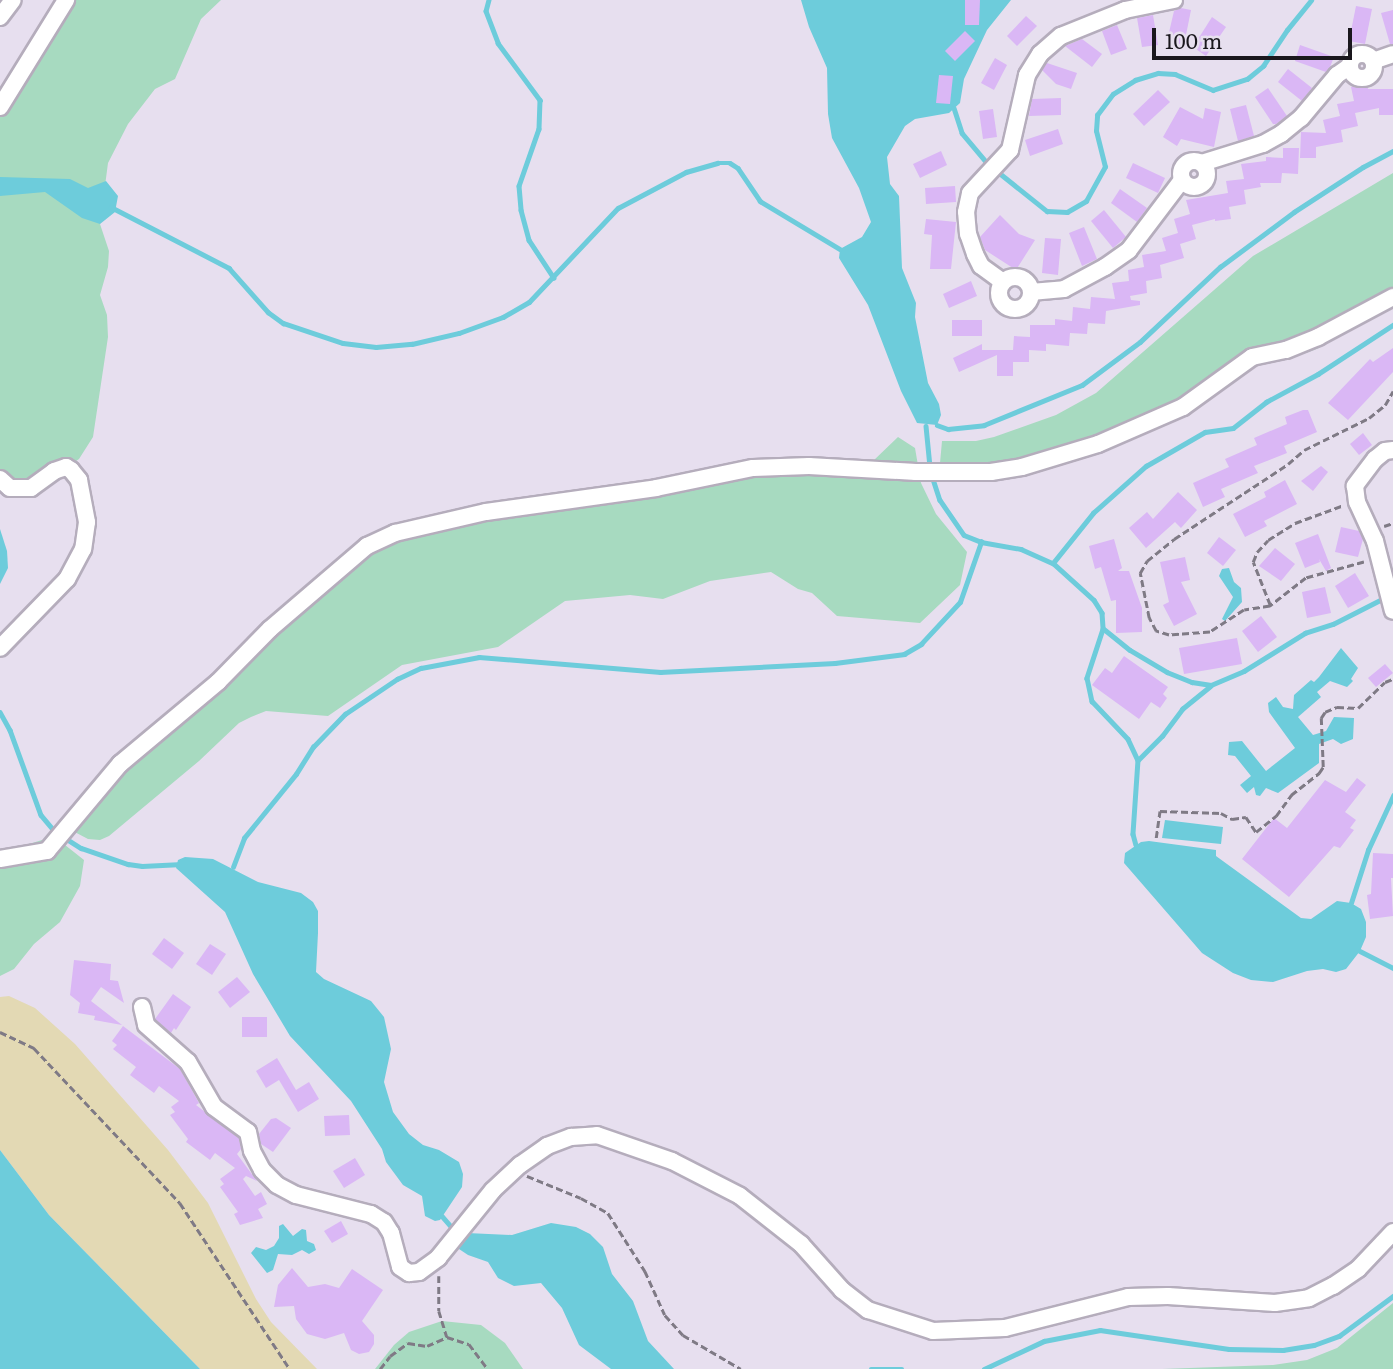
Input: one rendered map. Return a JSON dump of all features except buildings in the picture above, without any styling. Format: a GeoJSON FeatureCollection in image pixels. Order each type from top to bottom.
{"type":"FeatureCollection","features":[{"type":"Feature","properties":{"kind":"lane"},"geometry":{"type":"LineString","coordinates":[[0,17],[13,0]]}},
{"type":"Feature","properties":{"kind":"lane"},"geometry":{"type":"LineString","coordinates":[[0,107],[66,0]]}},
{"type":"Feature","properties":{"kind":"lane"},"geometry":{"type":"LineString","coordinates":[[1003,282],[981,266],[968,234],[966,212],[970,193],[1010,150],[1015,138],[1027,75],[1041,54],[1060,36],[1093,21],[1174,0]]}},
{"type":"Feature","properties":{"kind":"lane"},"geometry":{"type":"LineString","coordinates":[[1031,292],[1064,289],[1105,267],[1129,250],[1182,180],[1181,171],[1185,164],[1193,160],[1202,163],[1264,144],[1282,134],[1301,118],[1337,75],[1350,66],[1353,58],[1359,54],[1367,55],[1373,61],[1393,54]]}},
{"type":"Feature","properties":{"kind":"lane"},"geometry":{"type":"LineString","coordinates":[[1012,277],[1022,278],[1031,292],[1024,306],[1007,308],[999,296],[1003,282],[1012,277]]}},
{"type":"Feature","properties":{"kind":"lane"},"geometry":{"type":"LineString","coordinates":[[0,859],[47,851],[120,764],[218,682],[270,629],[368,546],[395,533],[486,512],[656,488],[753,468],[809,466],[916,472],[991,472],[1022,467],[1098,444],[1183,407],[1252,357],[1286,350],[1318,337],[1393,296]]}},
{"type":"Feature","properties":{"kind":"lane"},"geometry":{"type":"LineString","coordinates":[[1393,450],[1385,451],[1363,472],[1355,486],[1357,502],[1377,550],[1393,611]]}},
{"type":"Feature","properties":{"kind":"lane"},"geometry":{"type":"LineString","coordinates":[[0,479],[10,488],[31,488],[54,471],[66,467],[79,480],[87,522],[83,549],[67,579],[0,648]]}},
{"type":"Feature","properties":{"kind":"lane"},"geometry":{"type":"LineString","coordinates":[[142,1007],[146,1025],[152,1033],[183,1055],[214,1107],[248,1132],[252,1151],[261,1170],[277,1185],[296,1195],[371,1214],[384,1222],[391,1233],[398,1261],[404,1270],[419,1272],[446,1249],[510,1173],[547,1146],[571,1137],[597,1135],[672,1161],[740,1196],[801,1244],[842,1290],[868,1310],[933,1331],[971,1332],[1005,1328],[1128,1297],[1168,1296],[1275,1303],[1309,1298],[1334,1286],[1358,1269],[1393,1232]]}},
{"type":"Feature","properties":{"kind":"path"},"geometry":{"type":"LineString","coordinates":[[1377,550],[1360,565],[1306,578],[1270,606],[1244,610],[1210,632],[1169,635],[1156,631],[1149,618],[1140,573],[1147,561],[1174,539],[1288,464],[1304,450],[1369,418],[1385,405],[1393,391]]}},
{"type":"Feature","properties":{"kind":"path"},"geometry":{"type":"LineString","coordinates":[[1270,606],[1253,562],[1257,552],[1268,540],[1295,523],[1317,512],[1357,502]]}},
{"type":"Feature","properties":{"kind":"path"},"geometry":{"type":"LineString","coordinates":[[1156,838],[1160,811],[1222,813],[1233,819],[1246,817],[1256,832],[1276,816],[1291,795],[1320,773],[1321,718],[1331,708],[1358,708],[1385,682],[1393,679]]}},
{"type":"Feature","properties":{"kind":"path"},"geometry":{"type":"LineString","coordinates":[[0,1032],[34,1048],[180,1203],[290,1369]]}},
{"type":"Feature","properties":{"kind":"path"},"geometry":{"type":"LineString","coordinates":[[518,1173],[581,1198],[608,1213],[645,1271],[664,1315],[683,1335],[741,1369]]}},
{"type":"Feature","properties":{"kind":"path"},"geometry":{"type":"LineString","coordinates":[[439,1273],[439,1311],[447,1337]]}},
{"type":"Feature","properties":{"kind":"path"},"geometry":{"type":"LineString","coordinates":[[380,1369],[390,1356],[408,1343],[436,1345],[447,1337]]}},
{"type":"Feature","properties":{"kind":"path"},"geometry":{"type":"LineString","coordinates":[[447,1337],[469,1344],[488,1369]]}},
{"type":"Feature","properties":{"kind":"green space"},"geometry":{"type":"Polygon","coordinates":[[[63,0],[221,0],[201,19],[175,79],[155,89],[128,124],[108,163],[100,224],[109,251],[108,267],[100,295],[107,315],[108,337],[93,437],[79,459],[30,493],[0,486],[0,105],[63,0]]]}},
{"type":"Feature","properties":{"kind":"green space"},"geometry":{"type":"Polygon","coordinates":[[[1393,173],[1393,307],[1347,329],[1319,348],[1306,353],[1268,356],[1244,368],[1205,401],[1097,454],[994,480],[972,479],[940,463],[942,441],[976,441],[994,437],[1056,415],[1096,393],[1253,256],[1393,173]]]}},
{"type":"Feature","properties":{"kind":"green space"},"geometry":{"type":"Polygon","coordinates":[[[898,437],[915,448],[921,483],[936,514],[967,552],[960,585],[920,623],[837,616],[812,593],[798,589],[771,572],[710,581],[663,599],[630,595],[565,601],[498,647],[402,665],[328,716],[266,711],[251,717],[239,723],[199,761],[109,836],[100,840],[88,839],[69,829],[69,816],[387,534],[723,473],[862,464],[873,461],[898,437]]]}},
{"type":"Feature","properties":{"kind":"green space"},"geometry":{"type":"Polygon","coordinates":[[[42,840],[60,841],[84,860],[80,886],[60,922],[34,944],[14,969],[0,976],[0,853],[42,840]]]}},
{"type":"Feature","properties":{"kind":"green space"},"geometry":{"type":"Polygon","coordinates":[[[1393,1303],[1393,1369],[1162,1369],[1273,1365],[1307,1360],[1337,1348],[1393,1303]]]}},
{"type":"Feature","properties":{"kind":"green space"},"geometry":{"type":"Polygon","coordinates":[[[442,1321],[481,1325],[505,1343],[523,1369],[375,1369],[394,1345],[409,1332],[442,1321]]]}},
{"type":"Feature","properties":{"kind":"sand"},"geometry":{"type":"Polygon","coordinates":[[[9,996],[35,1008],[75,1044],[168,1150],[208,1203],[256,1299],[271,1322],[317,1369],[200,1369],[49,1215],[0,1150],[0,997],[9,996]]]}},
{"type":"Feature","properties":{"kind":"water"},"geometry":{"type":"Polygon","coordinates":[[[801,0],[1011,0],[987,30],[964,79],[960,103],[949,113],[915,119],[905,126],[887,157],[890,184],[899,196],[902,268],[916,303],[915,317],[928,383],[939,404],[941,415],[937,425],[917,423],[901,391],[868,305],[839,258],[840,249],[862,237],[871,222],[859,188],[832,138],[828,114],[827,68],[809,27],[801,0]]]}},
{"type":"Feature","properties":{"kind":"water"},"geometry":{"type":"Polygon","coordinates":[[[0,177],[70,179],[88,188],[106,181],[118,196],[115,212],[100,224],[82,218],[45,192],[0,196],[0,177]]]}},
{"type":"Feature","properties":{"kind":"water"},"geometry":{"type":"Polygon","coordinates":[[[0,529],[7,551],[8,568],[0,584],[0,529]]]}},
{"type":"Feature","properties":{"kind":"water"},"geometry":{"type":"Polygon","coordinates":[[[1229,568],[1234,582],[1241,588],[1242,602],[1225,621],[1222,619],[1233,597],[1219,576],[1222,569],[1229,568]]]}},
{"type":"Feature","properties":{"kind":"water"},"geometry":{"type":"Polygon","coordinates":[[[1341,648],[1358,668],[1351,679],[1353,681],[1347,687],[1330,681],[1317,692],[1321,697],[1298,717],[1313,735],[1326,731],[1334,717],[1354,718],[1353,739],[1341,744],[1333,739],[1319,744],[1319,763],[1278,793],[1266,788],[1260,796],[1256,795],[1254,787],[1247,793],[1240,785],[1251,776],[1235,756],[1228,755],[1229,742],[1242,741],[1266,771],[1295,748],[1269,712],[1268,703],[1276,697],[1283,707],[1293,709],[1294,695],[1311,680],[1314,682],[1319,677],[1341,648]]]}},
{"type":"Feature","properties":{"kind":"water"},"geometry":{"type":"Polygon","coordinates":[[[1165,820],[1223,827],[1221,844],[1162,838],[1165,820]]]}},
{"type":"Feature","properties":{"kind":"water"},"geometry":{"type":"Polygon","coordinates":[[[1141,842],[1216,850],[1216,856],[1301,918],[1311,919],[1337,901],[1351,903],[1361,909],[1366,922],[1366,937],[1360,951],[1346,969],[1336,972],[1323,969],[1307,971],[1273,982],[1251,980],[1233,973],[1202,953],[1124,863],[1125,853],[1141,842]]]}},
{"type":"Feature","properties":{"kind":"water"},"geometry":{"type":"Polygon","coordinates":[[[185,857],[213,859],[258,882],[301,893],[313,902],[318,911],[316,972],[324,979],[371,1001],[384,1017],[391,1049],[384,1082],[393,1112],[409,1134],[423,1145],[439,1150],[459,1162],[463,1174],[462,1187],[440,1220],[435,1221],[425,1216],[422,1196],[403,1185],[386,1162],[382,1149],[351,1101],[290,1036],[253,974],[225,912],[176,868],[178,860],[185,857]]]}},
{"type":"Feature","properties":{"kind":"water"},"geometry":{"type":"Polygon","coordinates":[[[0,1150],[49,1215],[200,1369],[0,1369],[0,1150]]]}},
{"type":"Feature","properties":{"kind":"water"},"geometry":{"type":"Polygon","coordinates":[[[551,1223],[576,1227],[590,1234],[603,1247],[612,1274],[633,1301],[648,1341],[674,1369],[611,1369],[579,1345],[562,1308],[541,1283],[514,1286],[498,1278],[488,1262],[468,1255],[456,1247],[467,1233],[512,1235],[551,1223]]]}},
{"type":"Feature","properties":{"kind":"water"},"geometry":{"type":"Polygon","coordinates":[[[283,1224],[293,1236],[302,1229],[306,1230],[307,1241],[314,1244],[316,1250],[309,1254],[302,1250],[292,1255],[278,1254],[273,1270],[267,1273],[251,1253],[256,1247],[266,1250],[274,1246],[279,1238],[279,1226],[283,1224]]]}},
{"type":"Feature","properties":{"kind":"waterway"},"geometry":{"type":"LineString","coordinates":[[489,0],[486,11],[498,43],[540,100],[539,129],[519,186],[521,210],[529,240],[554,278]]}},
{"type":"Feature","properties":{"kind":"waterway"},"geometry":{"type":"LineString","coordinates":[[954,108],[962,133],[987,163],[1047,211],[1067,212],[1086,201],[1105,167],[1096,131],[1097,115],[1113,94],[1135,80],[1158,73],[1175,74],[1213,90],[1247,79],[1263,66],[1311,0]]}},
{"type":"Feature","properties":{"kind":"waterway"},"geometry":{"type":"LineString","coordinates":[[937,425],[948,429],[984,425],[1082,385],[1140,342],[1220,267],[1294,212],[1363,167],[1393,151]]}},
{"type":"Feature","properties":{"kind":"waterway"},"geometry":{"type":"LineString","coordinates":[[111,207],[229,268],[268,312],[283,323],[343,343],[376,347],[412,344],[459,333],[503,317],[529,302],[618,208],[686,172],[718,163],[730,163],[738,168],[760,201],[840,249]]}},
{"type":"Feature","properties":{"kind":"waterway"},"geometry":{"type":"LineString","coordinates":[[1053,563],[1093,513],[1146,466],[1205,432],[1233,428],[1266,402],[1318,374],[1393,325]]}},
{"type":"Feature","properties":{"kind":"waterway"},"geometry":{"type":"LineString","coordinates":[[926,426],[930,467]]}},
{"type":"Feature","properties":{"kind":"waterway"},"geometry":{"type":"LineString","coordinates":[[932,476],[940,500],[964,535],[981,542],[1021,549],[1053,563],[1094,600],[1102,613],[1103,629],[1087,678],[1092,701],[1128,739],[1138,760],[1133,834],[1136,845]]}},
{"type":"Feature","properties":{"kind":"waterway"},"geometry":{"type":"LineString","coordinates":[[233,867],[244,838],[296,774],[313,747],[345,714],[397,679],[421,668],[479,657],[660,672],[835,663],[904,654],[921,644],[960,602],[981,542]]}},
{"type":"Feature","properties":{"kind":"waterway"},"geometry":{"type":"LineString","coordinates":[[1104,629],[1130,650],[1167,672],[1192,682],[1211,685],[1244,671],[1305,633],[1333,624],[1386,597]]}},
{"type":"Feature","properties":{"kind":"waterway"},"geometry":{"type":"LineString","coordinates":[[1138,760],[1162,736],[1182,709],[1210,686]]}},
{"type":"Feature","properties":{"kind":"waterway"},"geometry":{"type":"LineString","coordinates":[[0,712],[10,730],[41,815],[57,834]]}},
{"type":"Feature","properties":{"kind":"waterway"},"geometry":{"type":"LineString","coordinates":[[1351,903],[1368,850],[1393,796]]}},
{"type":"Feature","properties":{"kind":"waterway"},"geometry":{"type":"LineString","coordinates":[[65,838],[81,848],[128,864],[177,864]]}},
{"type":"Feature","properties":{"kind":"waterway"},"geometry":{"type":"LineString","coordinates":[[1360,951],[1393,968]]}},
{"type":"Feature","properties":{"kind":"waterway"},"geometry":{"type":"LineString","coordinates":[[442,1216],[456,1232]]}},
{"type":"Feature","properties":{"kind":"waterway"},"geometry":{"type":"LineString","coordinates":[[984,1369],[1044,1341],[1100,1330],[1229,1349],[1283,1350],[1314,1345],[1339,1336],[1393,1296]]}},
{"type":"Feature","properties":{"kind":"waterway"},"geometry":{"type":"LineString","coordinates":[[871,1369],[902,1369]]}}]}
